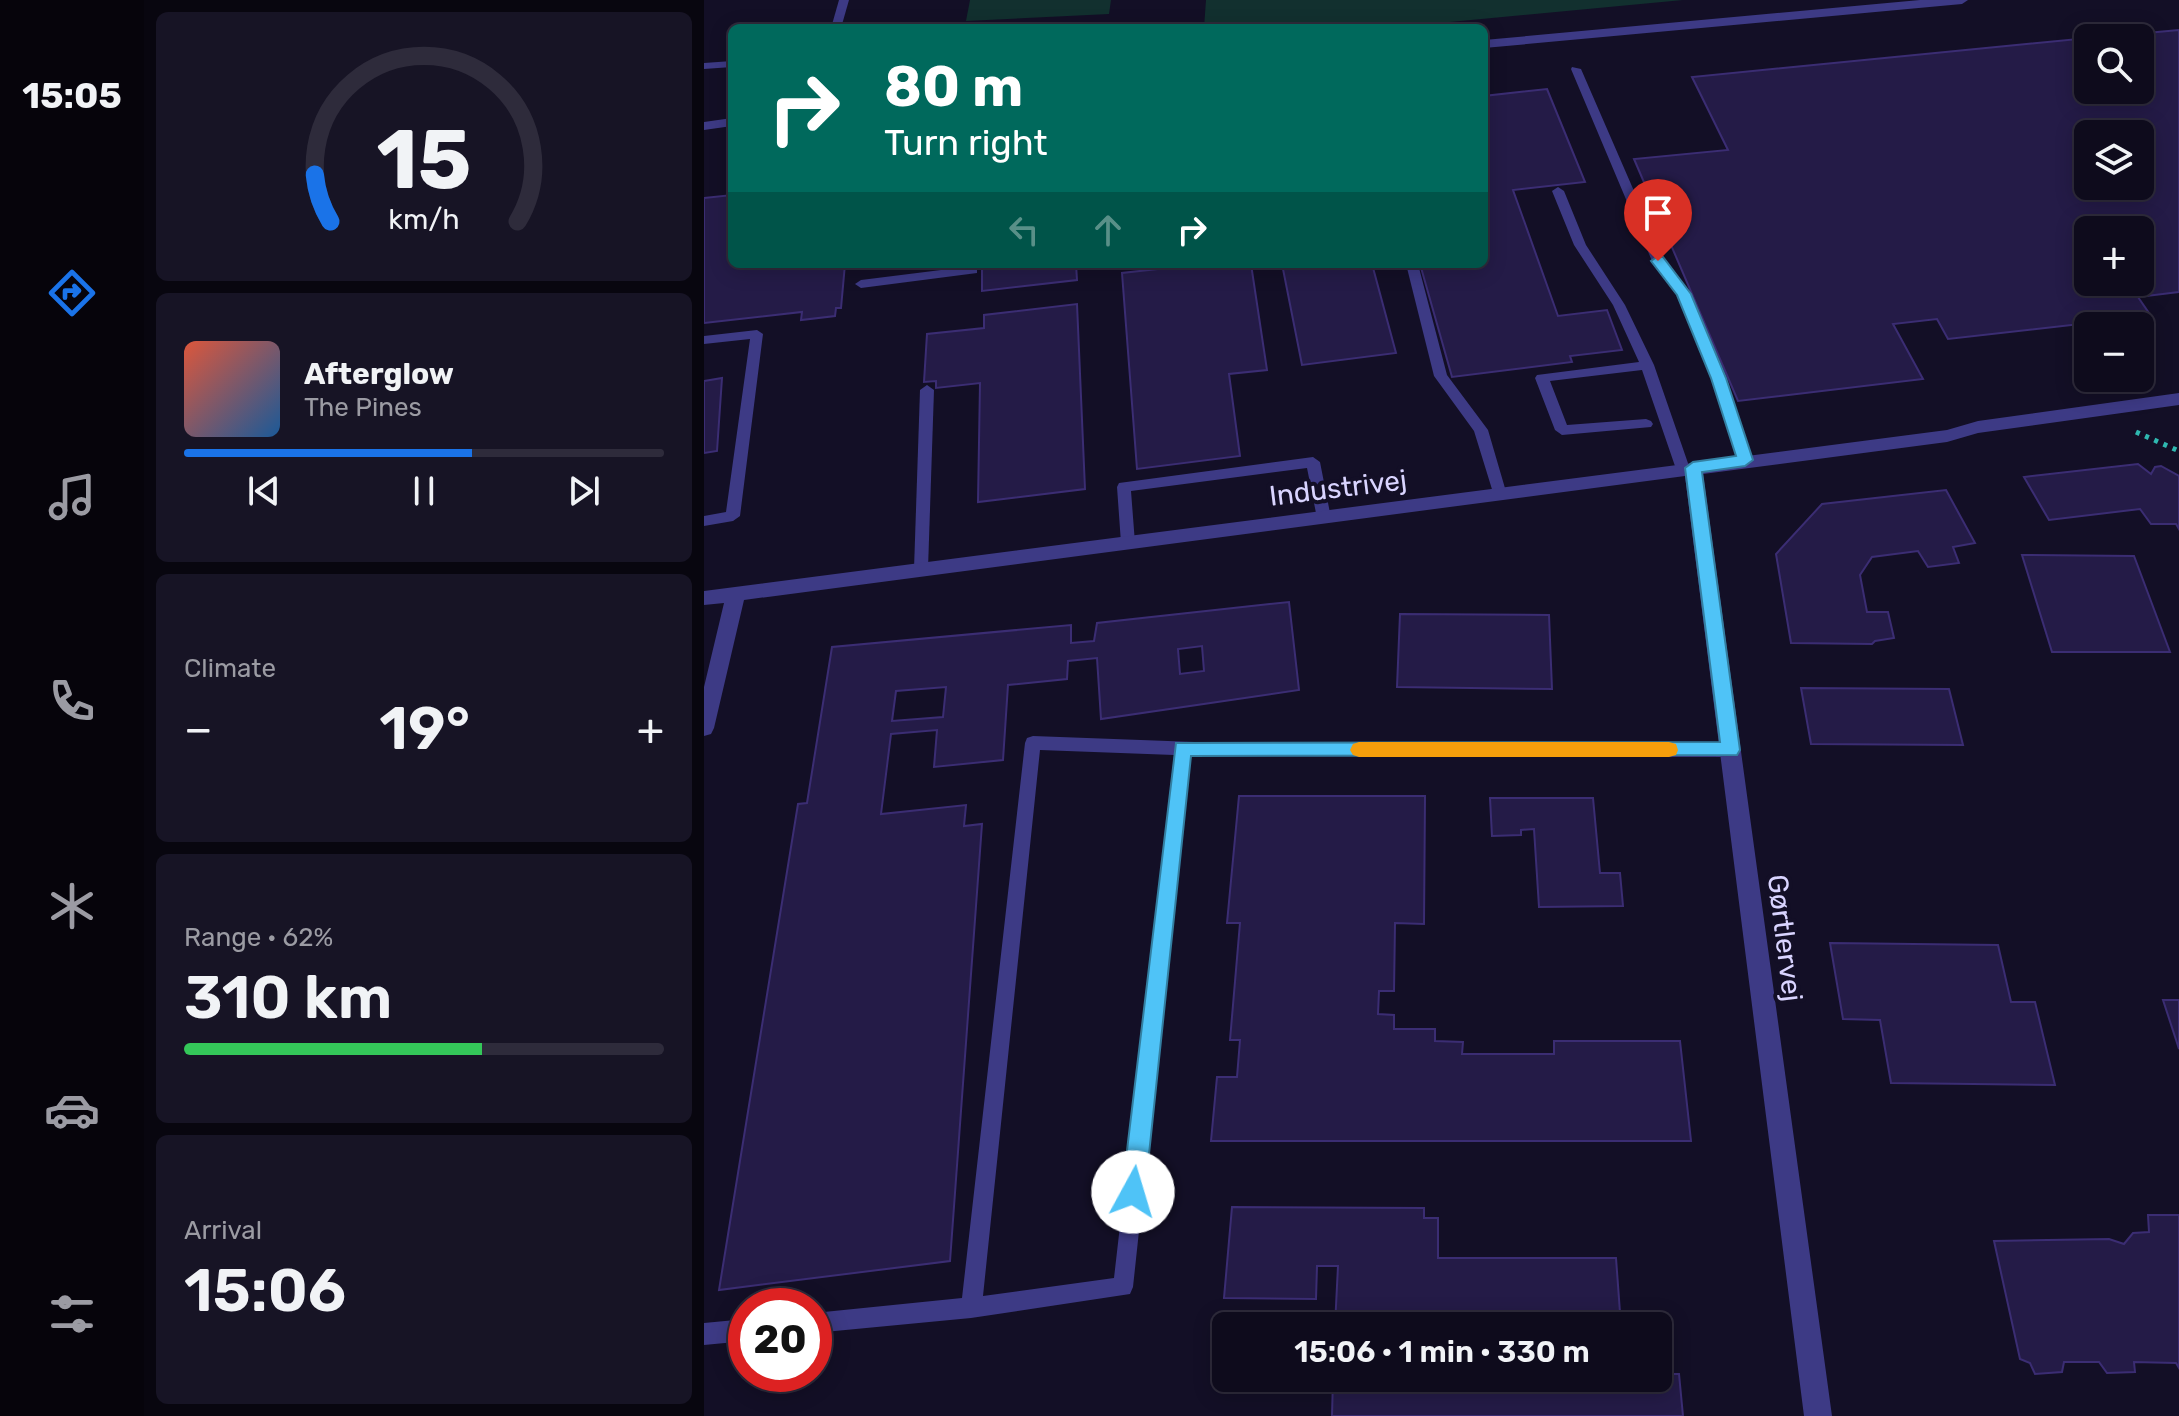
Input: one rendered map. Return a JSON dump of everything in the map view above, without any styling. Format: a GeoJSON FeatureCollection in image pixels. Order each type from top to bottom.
{"type":"FeatureCollection","features":[{"type":"Feature","properties":{"kind":"street"},"geometry":{"type":"LineString","coordinates":[[1488,44],[1962,0]]}},
{"type":"Feature","properties":{"kind":"street"},"geometry":{"type":"LineString","coordinates":[[704,124],[728,121]]}},
{"type":"Feature","properties":{"kind":"street","name":"Industrivej"},"geometry":{"type":"LineString","coordinates":[[704,598],[1947,436],[1978,427],[2179,399]]}},
{"type":"Feature","properties":{"kind":"street","name":"Gørtlervej"},"geometry":{"type":"LineString","coordinates":[[1688,468],[1730,750],[1818,1416]]}},
{"type":"Feature","properties":{"kind":"street"},"geometry":{"type":"LineString","coordinates":[[704,728],[736,594]]}},
{"type":"Feature","properties":{"kind":"lane"},"geometry":{"type":"LineString","coordinates":[[837,24],[844,0]]}},
{"type":"Feature","properties":{"kind":"lane"},"geometry":{"type":"LineString","coordinates":[[704,66],[728,64]]}},
{"type":"Feature","properties":{"kind":"lane"},"geometry":{"type":"LineString","coordinates":[[1576,69],[1658,261],[1684,294],[1719,378],[1745,460]]}},
{"type":"Feature","properties":{"kind":"lane"},"geometry":{"type":"LineString","coordinates":[[1558,191],[1580,245],[1619,305],[1688,468]]}},
{"type":"Feature","properties":{"kind":"lane"},"geometry":{"type":"LineString","coordinates":[[1413,268],[1441,376],[1481,430],[1500,495]]}},
{"type":"Feature","properties":{"kind":"lane"},"geometry":{"type":"LineString","coordinates":[[861,284],[973,270]]}},
{"type":"Feature","properties":{"kind":"lane"},"geometry":{"type":"LineString","coordinates":[[704,340],[757,334],[733,516],[704,521]]}},
{"type":"Feature","properties":{"kind":"lane"},"geometry":{"type":"LineString","coordinates":[[1646,424],[1562,430],[1542,378],[1647,365]]}},
{"type":"Feature","properties":{"kind":"lane"},"geometry":{"type":"LineString","coordinates":[[921,569],[927,390]]}},
{"type":"Feature","properties":{"kind":"lane"},"geometry":{"type":"LineString","coordinates":[[1128,543],[1124,487],[1313,462],[1324,518]]}},
{"type":"Feature","properties":{"kind":"lane"},"geometry":{"type":"LineString","coordinates":[[971,1308],[1033,743],[1183,748],[1730,750]]}},
{"type":"Feature","properties":{"kind":"lane"},"geometry":{"type":"LineString","coordinates":[[832,1321],[971,1308],[1123,1287],[1183,748]]}},
{"type":"Feature","properties":{"kind":"lane"},"geometry":{"type":"LineString","coordinates":[[704,1334],[728,1332]]}},
{"type":"Feature","properties":{"kind":"green space"},"geometry":{"type":"Polygon","coordinates":[[[970,0],[1111,0],[1109,14],[966,21],[970,0]]]}},
{"type":"Feature","properties":{"kind":"green space"},"geometry":{"type":"Polygon","coordinates":[[[1206,0],[1683,0],[1429,24],[1204,24],[1206,0]]]}},
{"type":"Feature","properties":{"kind":"building"},"geometry":{"type":"Polygon","coordinates":[[[2179,30],[2179,292],[2154,295],[2154,216],[2074,216],[2074,296],[2146,296],[2138,297],[2148,312],[2074,312],[2074,325],[1948,339],[1937,319],[1893,324],[1923,379],[1738,401],[1634,159],[1728,150],[1692,77],[2074,39],[2074,104],[2154,104],[2154,32],[2179,30]]]}},
{"type":"Feature","properties":{"kind":"building"},"geometry":{"type":"Polygon","coordinates":[[[1547,89],[1585,182],[1513,190],[1558,316],[1607,310],[1622,350],[1570,356],[1572,362],[1452,377],[1421,268],[1488,268],[1488,96],[1547,89]]]}},
{"type":"Feature","properties":{"kind":"building"},"geometry":{"type":"Polygon","coordinates":[[[728,195],[728,268],[845,268],[841,308],[836,308],[835,316],[801,320],[802,312],[704,323],[704,198],[728,195]]]}},
{"type":"Feature","properties":{"kind":"building"},"geometry":{"type":"Polygon","coordinates":[[[982,268],[1076,268],[1077,280],[982,291],[982,268]]]}},
{"type":"Feature","properties":{"kind":"building"},"geometry":{"type":"Polygon","coordinates":[[[1167,268],[1252,268],[1267,370],[1229,374],[1240,456],[1137,469],[1122,273],[1167,268]]]}},
{"type":"Feature","properties":{"kind":"building"},"geometry":{"type":"Polygon","coordinates":[[[1283,268],[1373,268],[1396,353],[1302,365],[1283,268]]]}},
{"type":"Feature","properties":{"kind":"building"},"geometry":{"type":"Polygon","coordinates":[[[1077,304],[1085,489],[978,502],[980,383],[936,388],[936,381],[924,382],[927,334],[984,328],[984,315],[1077,304]]]}},
{"type":"Feature","properties":{"kind":"building"},"geometry":{"type":"Polygon","coordinates":[[[722,378],[717,451],[704,453],[704,381],[722,378]]]}},
{"type":"Feature","properties":{"kind":"building"},"geometry":{"type":"Polygon","coordinates":[[[2138,464],[2151,474],[2155,467],[2161,466],[2179,476],[2179,529],[2176,524],[2151,524],[2140,509],[2049,520],[2024,477],[2138,464]]]}},
{"type":"Feature","properties":{"kind":"building"},"geometry":{"type":"Polygon","coordinates":[[[1946,490],[1975,543],[1953,547],[1959,563],[1928,567],[1918,551],[1872,557],[1860,575],[1867,612],[1888,612],[1894,638],[1872,644],[1791,643],[1776,554],[1822,504],[1946,490]]]}},
{"type":"Feature","properties":{"kind":"building"},"geometry":{"type":"Polygon","coordinates":[[[2022,555],[2134,556],[2170,652],[2052,652],[2022,555]]]}},
{"type":"Feature","properties":{"kind":"building"},"geometry":{"type":"Polygon","coordinates":[[[1289,602],[1299,690],[1101,719],[1097,658],[1068,661],[1067,679],[1008,685],[1003,760],[934,767],[937,730],[891,734],[881,814],[966,805],[964,826],[982,824],[950,1261],[719,1290],[798,804],[807,803],[832,647],[1071,625],[1071,643],[1094,641],[1097,623],[1289,602]],[[1202,646],[1178,649],[1180,674],[1204,671],[1202,646]],[[946,687],[896,691],[892,721],[943,717],[946,687]]]}},
{"type":"Feature","properties":{"kind":"building"},"geometry":{"type":"Polygon","coordinates":[[[1400,614],[1549,615],[1552,689],[1397,687],[1400,614]]]}},
{"type":"Feature","properties":{"kind":"building"},"geometry":{"type":"Polygon","coordinates":[[[1801,688],[1949,689],[1963,745],[1811,744],[1801,688]]]}},
{"type":"Feature","properties":{"kind":"building"},"geometry":{"type":"Polygon","coordinates":[[[1239,796],[1425,796],[1424,924],[1395,923],[1394,991],[1379,991],[1378,1014],[1394,1015],[1394,1029],[1435,1029],[1435,1041],[1463,1042],[1462,1054],[1554,1054],[1554,1041],[1680,1041],[1691,1141],[1211,1141],[1217,1077],[1237,1077],[1240,1040],[1230,1040],[1240,923],[1227,923],[1239,796]]]}},
{"type":"Feature","properties":{"kind":"building"},"geometry":{"type":"Polygon","coordinates":[[[1490,798],[1593,798],[1600,873],[1620,873],[1623,906],[1539,907],[1534,829],[1521,830],[1521,835],[1492,836],[1490,798]]]}},
{"type":"Feature","properties":{"kind":"building"},"geometry":{"type":"Polygon","coordinates":[[[1830,943],[1998,945],[2011,1002],[2035,1002],[2055,1085],[1891,1083],[1880,1020],[1843,1019],[1830,943]]]}},
{"type":"Feature","properties":{"kind":"building"},"geometry":{"type":"Polygon","coordinates":[[[2163,1000],[2179,1000],[2179,1049],[2163,1000]]]}},
{"type":"Feature","properties":{"kind":"building"},"geometry":{"type":"Polygon","coordinates":[[[1232,1207],[1424,1208],[1424,1218],[1438,1218],[1438,1258],[1616,1258],[1620,1312],[1336,1312],[1338,1266],[1317,1266],[1316,1299],[1224,1298],[1232,1207]]]}},
{"type":"Feature","properties":{"kind":"building"},"geometry":{"type":"Polygon","coordinates":[[[2148,1215],[2179,1215],[2179,1368],[2176,1363],[2134,1362],[2135,1372],[2107,1373],[2099,1362],[2064,1362],[2062,1372],[2035,1374],[2030,1363],[2020,1359],[1994,1241],[2109,1239],[2124,1244],[2133,1233],[2149,1232],[2148,1215]]]}},
{"type":"Feature","properties":{"kind":"building"},"geometry":{"type":"Polygon","coordinates":[[[1672,1374],[1679,1374],[1683,1416],[1332,1416],[1333,1392],[1672,1392],[1672,1374]]]}},
{"type":"Feature","properties":{"kind":"slow traffic"},"geometry":{"type":"LineString","coordinates":[[1359,750],[1669,750]]}},
{"type":"Feature","properties":{"kind":"route"},"geometry":{"type":"LineString","coordinates":[[1133,1192],[1183,748],[1730,750],[1693,468],[1745,460],[1719,378],[1684,294],[1658,261]]}}]}
